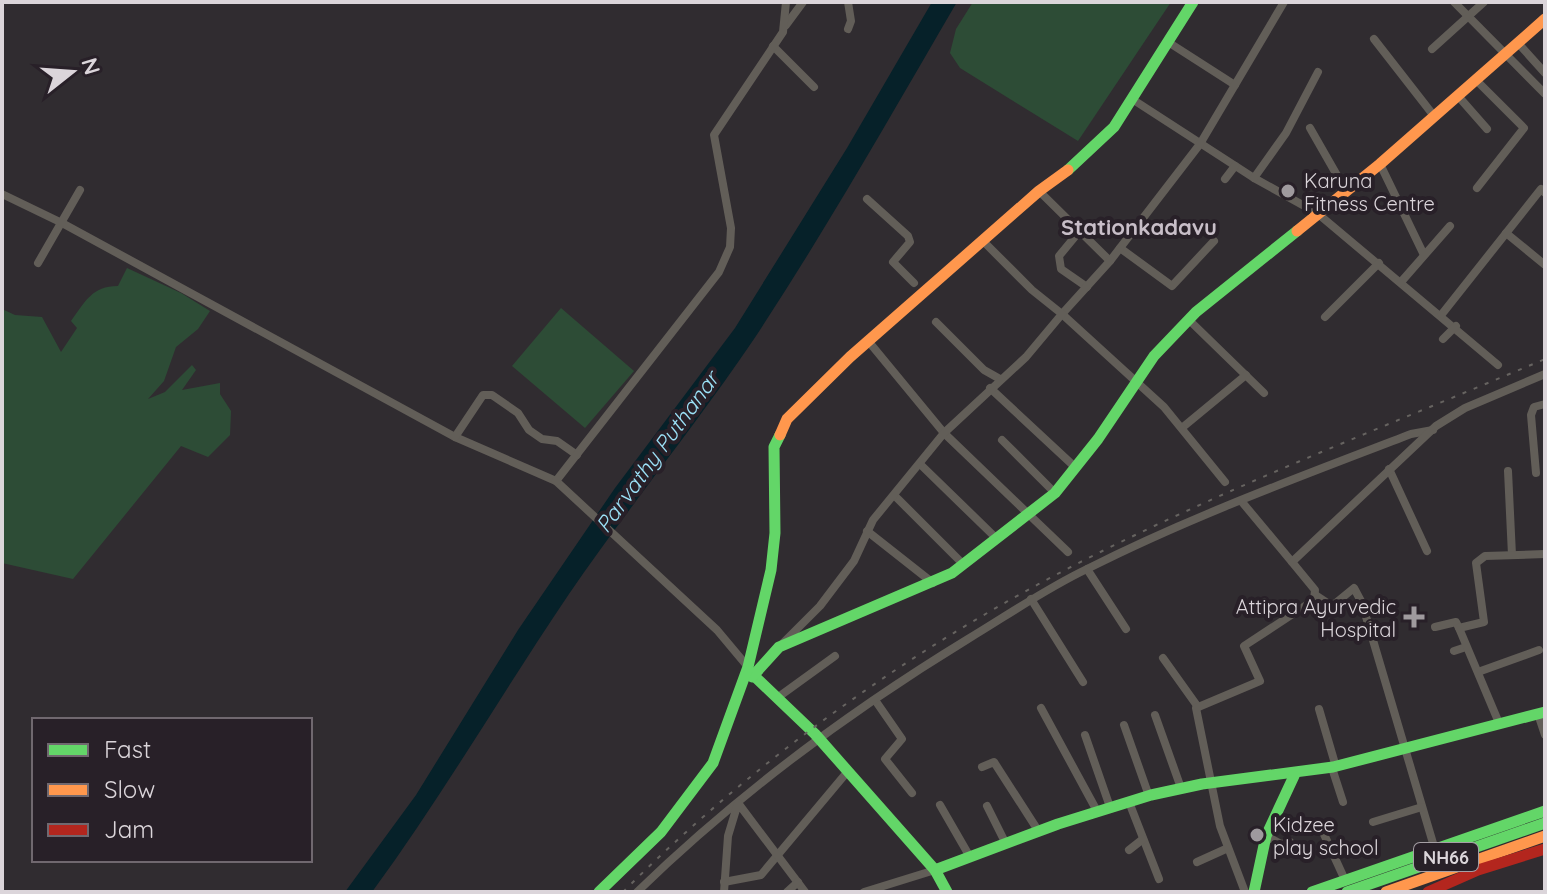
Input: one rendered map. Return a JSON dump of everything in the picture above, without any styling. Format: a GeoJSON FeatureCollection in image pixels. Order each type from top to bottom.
{"type":"FeatureCollection","features":[{"type":"Feature","properties":{"kind":"main road"},"geometry":{"type":"LineString","coordinates":[[599,892],[661,832],[713,763],[750,672],[771,570],[774,447],[779,432],[795,409],[982,240],[1039,191],[1081,161],[1114,127],[1193,2]]}},
{"type":"Feature","properties":{"kind":"main road"},"geometry":{"type":"LineString","coordinates":[[750,672],[779,647],[933,583],[963,564],[1055,493],[1154,356],[1189,320],[1380,164],[1545,19]]}},
{"type":"Feature","properties":{"kind":"main road"},"geometry":{"type":"LineString","coordinates":[[750,672],[819,738],[935,870],[947,892]]}},
{"type":"Feature","properties":{"kind":"main road"},"geometry":{"type":"LineString","coordinates":[[935,870],[1103,809],[1149,796],[1210,782],[1264,775],[1294,776],[1542,713]]}},
{"type":"Feature","properties":{"kind":"main road"},"geometry":{"type":"LineString","coordinates":[[1254,892],[1266,836],[1294,776]]}},
{"type":"Feature","properties":{"kind":"main road"},"geometry":{"type":"LineString","coordinates":[[1312,892],[1346,886],[1545,811]]}},
{"type":"Feature","properties":{"kind":"main road","name":"NH66"},"geometry":{"type":"LineString","coordinates":[[1346,886],[1545,823]]}},
{"type":"Feature","properties":{"kind":"main road","name":"NH66"},"geometry":{"type":"LineString","coordinates":[[1386,892],[1545,836]]}},
{"type":"Feature","properties":{"kind":"main road"},"geometry":{"type":"LineString","coordinates":[[1428,892],[1445,889],[1478,870],[1545,849]]}},
{"type":"Feature","properties":{"kind":"street"},"geometry":{"type":"LineString","coordinates":[[786,2],[786,25]]}},
{"type":"Feature","properties":{"kind":"street"},"geometry":{"type":"LineString","coordinates":[[556,481],[725,260],[730,247],[731,228],[714,135],[803,2]]}},
{"type":"Feature","properties":{"kind":"street"},"geometry":{"type":"LineString","coordinates":[[848,2],[851,21],[848,29]]}},
{"type":"Feature","properties":{"kind":"street"},"geometry":{"type":"LineString","coordinates":[[779,647],[820,606],[854,561],[867,531],[944,433],[1026,357],[1110,261],[1200,144],[1284,2]]}},
{"type":"Feature","properties":{"kind":"street"},"geometry":{"type":"LineString","coordinates":[[1454,2],[1545,94]]}},
{"type":"Feature","properties":{"kind":"street"},"geometry":{"type":"LineString","coordinates":[[1432,49],[1484,2]]}},
{"type":"Feature","properties":{"kind":"street"},"geometry":{"type":"LineString","coordinates":[[1374,39],[1434,116]]}},
{"type":"Feature","properties":{"kind":"street"},"geometry":{"type":"LineString","coordinates":[[1168,42],[1235,85]]}},
{"type":"Feature","properties":{"kind":"street"},"geometry":{"type":"LineString","coordinates":[[1518,43],[1545,73]]}},
{"type":"Feature","properties":{"kind":"street"},"geometry":{"type":"LineString","coordinates":[[773,46],[814,87]]}},
{"type":"Feature","properties":{"kind":"street"},"geometry":{"type":"LineString","coordinates":[[1254,178],[1286,133],[1318,72]]}},
{"type":"Feature","properties":{"kind":"street"},"geometry":{"type":"LineString","coordinates":[[1476,80],[1524,128],[1477,188]]}},
{"type":"Feature","properties":{"kind":"street"},"geometry":{"type":"LineString","coordinates":[[1458,96],[1487,129]]}},
{"type":"Feature","properties":{"kind":"street"},"geometry":{"type":"LineString","coordinates":[[1132,99],[1254,178],[1317,213],[1442,314],[1498,365]]}},
{"type":"Feature","properties":{"kind":"street"},"geometry":{"type":"LineString","coordinates":[[1310,128],[1346,191]]}},
{"type":"Feature","properties":{"kind":"street"},"geometry":{"type":"LineString","coordinates":[[1380,164],[1423,253]]}},
{"type":"Feature","properties":{"kind":"street"},"geometry":{"type":"LineString","coordinates":[[1225,179],[1235,166]]}},
{"type":"Feature","properties":{"kind":"street"},"geometry":{"type":"LineString","coordinates":[[1442,314],[1541,189],[1545,193]]}},
{"type":"Feature","properties":{"kind":"street"},"geometry":{"type":"LineString","coordinates":[[38,263],[80,190]]}},
{"type":"Feature","properties":{"kind":"street"},"geometry":{"type":"LineString","coordinates":[[1039,191],[1078,233],[1110,261]]}},
{"type":"Feature","properties":{"kind":"street"},"geometry":{"type":"LineString","coordinates":[[2,194],[62,223],[455,437],[556,481],[717,630],[750,672]]}},
{"type":"Feature","properties":{"kind":"street"},"geometry":{"type":"LineString","coordinates":[[867,199],[908,236],[910,242],[893,262],[914,283]]}},
{"type":"Feature","properties":{"kind":"street"},"geometry":{"type":"LineString","coordinates":[[1401,282],[1423,253],[1450,226]]}},
{"type":"Feature","properties":{"kind":"street"},"geometry":{"type":"LineString","coordinates":[[1078,233],[1059,256],[1061,269],[1087,287]]}},
{"type":"Feature","properties":{"kind":"street"},"geometry":{"type":"LineString","coordinates":[[1506,233],[1545,265]]}},
{"type":"Feature","properties":{"kind":"street"},"geometry":{"type":"LineString","coordinates":[[982,240],[1032,290],[1137,381],[1183,427],[1225,482]]}},
{"type":"Feature","properties":{"kind":"street"},"geometry":{"type":"LineString","coordinates":[[1120,248],[1172,286],[1214,241]]}},
{"type":"Feature","properties":{"kind":"street"},"geometry":{"type":"LineString","coordinates":[[1325,317],[1379,263]]}},
{"type":"Feature","properties":{"kind":"street"},"geometry":{"type":"LineString","coordinates":[[1189,320],[1264,393]]}},
{"type":"Feature","properties":{"kind":"street"},"geometry":{"type":"LineString","coordinates":[[936,322],[984,370],[1000,379]]}},
{"type":"Feature","properties":{"kind":"street"},"geometry":{"type":"LineString","coordinates":[[1443,339],[1456,326]]}},
{"type":"Feature","properties":{"kind":"street"},"geometry":{"type":"LineString","coordinates":[[869,342],[944,433],[1068,552]]}},
{"type":"Feature","properties":{"kind":"street"},"geometry":{"type":"LineString","coordinates":[[1292,562],[1433,430],[1465,408],[1545,374]]}},
{"type":"Feature","properties":{"kind":"street"},"geometry":{"type":"LineString","coordinates":[[1183,427],[1246,375]]}},
{"type":"Feature","properties":{"kind":"street"},"geometry":{"type":"LineString","coordinates":[[990,388],[1076,468]]}},
{"type":"Feature","properties":{"kind":"street"},"geometry":{"type":"LineString","coordinates":[[455,437],[483,395],[492,395],[518,413],[529,430],[542,439],[557,441],[577,455]]}},
{"type":"Feature","properties":{"kind":"street"},"geometry":{"type":"LineString","coordinates":[[1536,473],[1531,415],[1534,407],[1545,404]]}},
{"type":"Feature","properties":{"kind":"street"},"geometry":{"type":"LineString","coordinates":[[641,891],[738,803],[819,738],[1031,599],[1190,521],[1411,434],[1433,430]]}},
{"type":"Feature","properties":{"kind":"street"},"geometry":{"type":"LineString","coordinates":[[1002,440],[1055,493]]}},
{"type":"Feature","properties":{"kind":"street"},"geometry":{"type":"LineString","coordinates":[[921,465],[996,538]]}},
{"type":"Feature","properties":{"kind":"street"},"geometry":{"type":"LineString","coordinates":[[1389,469],[1427,551]]}},
{"type":"Feature","properties":{"kind":"street"},"geometry":{"type":"LineString","coordinates":[[1508,471],[1512,555]]}},
{"type":"Feature","properties":{"kind":"street"},"geometry":{"type":"LineString","coordinates":[[895,496],[963,564]]}},
{"type":"Feature","properties":{"kind":"street"},"geometry":{"type":"LineString","coordinates":[[1242,502],[1317,596],[1332,606],[1354,588],[1362,603],[1435,850]]}},
{"type":"Feature","properties":{"kind":"street"},"geometry":{"type":"LineString","coordinates":[[867,531],[933,583]]}},
{"type":"Feature","properties":{"kind":"street"},"geometry":{"type":"LineString","coordinates":[[1459,628],[1484,622],[1477,560],[1485,556],[1545,554]]}},
{"type":"Feature","properties":{"kind":"street"},"geometry":{"type":"LineString","coordinates":[[1087,569],[1126,629]]}},
{"type":"Feature","properties":{"kind":"street"},"geometry":{"type":"LineString","coordinates":[[1245,892],[1228,848],[1195,712],[1198,707],[1258,683],[1260,677],[1244,646],[1317,596]]}},
{"type":"Feature","properties":{"kind":"street"},"geometry":{"type":"LineString","coordinates":[[1031,599],[1083,682]]}},
{"type":"Feature","properties":{"kind":"street"},"geometry":{"type":"LineString","coordinates":[[1435,627],[1456,622],[1499,723]]}},
{"type":"Feature","properties":{"kind":"street"},"geometry":{"type":"LineString","coordinates":[[1454,651],[1466,647]]}},
{"type":"Feature","properties":{"kind":"street"},"geometry":{"type":"LineString","coordinates":[[1478,672],[1539,650]]}},
{"type":"Feature","properties":{"kind":"street"},"geometry":{"type":"LineString","coordinates":[[777,698],[835,656]]}},
{"type":"Feature","properties":{"kind":"street"},"geometry":{"type":"LineString","coordinates":[[1163,658],[1198,707]]}},
{"type":"Feature","properties":{"kind":"street"},"geometry":{"type":"LineString","coordinates":[[875,700],[902,739],[885,759],[912,793]]}},
{"type":"Feature","properties":{"kind":"street"},"geometry":{"type":"LineString","coordinates":[[1041,708],[1103,809]]}},
{"type":"Feature","properties":{"kind":"street"},"geometry":{"type":"LineString","coordinates":[[1319,709],[1343,802]]}},
{"type":"Feature","properties":{"kind":"street"},"geometry":{"type":"LineString","coordinates":[[1542,713],[1545,735]]}},
{"type":"Feature","properties":{"kind":"street"},"geometry":{"type":"LineString","coordinates":[[1155,715],[1181,788]]}},
{"type":"Feature","properties":{"kind":"street"},"geometry":{"type":"LineString","coordinates":[[1124,725],[1149,796]]}},
{"type":"Feature","properties":{"kind":"street"},"geometry":{"type":"LineString","coordinates":[[1085,735],[1103,809]]}},
{"type":"Feature","properties":{"kind":"street"},"geometry":{"type":"LineString","coordinates":[[982,767],[994,762],[1039,832]]}},
{"type":"Feature","properties":{"kind":"street"},"geometry":{"type":"LineString","coordinates":[[738,803],[728,836],[724,887],[758,877],[779,856],[848,771]]}},
{"type":"Feature","properties":{"kind":"street"},"geometry":{"type":"LineString","coordinates":[[1129,802],[1159,879]]}},
{"type":"Feature","properties":{"kind":"street"},"geometry":{"type":"LineString","coordinates":[[738,803],[805,892]]}},
{"type":"Feature","properties":{"kind":"street"},"geometry":{"type":"LineString","coordinates":[[940,805],[970,857]]}},
{"type":"Feature","properties":{"kind":"street"},"geometry":{"type":"LineString","coordinates":[[987,806],[1006,844]]}},
{"type":"Feature","properties":{"kind":"street"},"geometry":{"type":"LineString","coordinates":[[1373,822],[1422,807]]}},
{"type":"Feature","properties":{"kind":"street"},"geometry":{"type":"LineString","coordinates":[[1322,830],[1346,886]]}},
{"type":"Feature","properties":{"kind":"street"},"geometry":{"type":"LineString","coordinates":[[1266,836],[1281,844],[1290,842]]}},
{"type":"Feature","properties":{"kind":"street"},"geometry":{"type":"LineString","coordinates":[[1129,850],[1143,839]]}},
{"type":"Feature","properties":{"kind":"street"},"geometry":{"type":"LineString","coordinates":[[1197,862],[1228,848]]}},
{"type":"Feature","properties":{"kind":"street"},"geometry":{"type":"LineString","coordinates":[[864,892],[935,870]]}},
{"type":"Feature","properties":{"kind":"street"},"geometry":{"type":"LineString","coordinates":[[787,892],[798,882]]}},
{"type":"Feature","properties":{"kind":"green space"},"geometry":{"type":"Polygon","coordinates":[[[973,2],[1171,2],[1078,141],[960,68],[950,53],[956,29],[973,2]]]}},
{"type":"Feature","properties":{"kind":"green space"},"geometry":{"type":"Polygon","coordinates":[[[127,268],[181,293],[210,311],[198,329],[176,347],[164,381],[148,399],[165,392],[192,365],[196,370],[182,390],[220,383],[220,394],[231,411],[230,435],[208,457],[181,446],[73,579],[2,563],[2,309],[15,315],[42,317],[61,352],[77,328],[71,321],[85,302],[95,292],[118,286],[127,268]]]}},
{"type":"Feature","properties":{"kind":"green space"},"geometry":{"type":"Polygon","coordinates":[[[561,308],[634,371],[585,428],[512,366],[561,308]]]}},
{"type":"Feature","properties":{"kind":"water","name":"Parvathy Puthanar"},"geometry":{"type":"Polygon","coordinates":[[[932,2],[957,2],[754,339],[569,594],[372,892],[345,892],[416,795],[518,630],[615,488],[735,328],[847,148],[932,2]]]}},
{"type":"Feature","properties":{"kind":"railway"},"geometry":{"type":"LineString","coordinates":[[623,892],[737,788],[798,740],[860,694],[990,611],[1178,515],[1545,359]]}},
{"type":"Feature","properties":{"kind":"traffic: fast"},"geometry":{"type":"LineString","coordinates":[[1068,170],[1114,127],[1193,2]]}},
{"type":"Feature","properties":{"kind":"traffic: fast"},"geometry":{"type":"LineString","coordinates":[[752,677],[779,647],[952,573],[1055,493],[1098,439],[1154,356],[1196,312],[1297,231]]}},
{"type":"Feature","properties":{"kind":"traffic: fast"},"geometry":{"type":"LineString","coordinates":[[599,892],[661,832],[713,763],[748,667],[771,570],[775,533],[774,447],[780,435]]}},
{"type":"Feature","properties":{"kind":"traffic: fast"},"geometry":{"type":"LineString","coordinates":[[749,671],[815,734],[935,870],[947,892]]}},
{"type":"Feature","properties":{"kind":"traffic: fast"},"geometry":{"type":"LineString","coordinates":[[935,870],[1058,824],[1151,795],[1202,784],[1333,767],[1545,712]]}},
{"type":"Feature","properties":{"kind":"traffic: fast"},"geometry":{"type":"LineString","coordinates":[[1254,892],[1266,836],[1294,776]]}},
{"type":"Feature","properties":{"kind":"traffic: fast"},"geometry":{"type":"LineString","coordinates":[[1312,892],[1545,811]]}},
{"type":"Feature","properties":{"kind":"traffic: fast"},"geometry":{"type":"LineString","coordinates":[[1347,892],[1545,823]]}},
{"type":"Feature","properties":{"kind":"traffic: slow"},"geometry":{"type":"LineString","coordinates":[[1297,231],[1380,164],[1545,19]]}},
{"type":"Feature","properties":{"kind":"traffic: slow"},"geometry":{"type":"LineString","coordinates":[[780,435],[787,419],[850,357],[1039,191],[1068,170]]}},
{"type":"Feature","properties":{"kind":"traffic: slow"},"geometry":{"type":"LineString","coordinates":[[1386,892],[1545,836]]}},
{"type":"Feature","properties":{"kind":"traffic: jam"},"geometry":{"type":"LineString","coordinates":[[1428,892],[1478,870],[1545,849]]}},
{"type":"Feature","properties":{"kind":"place","name":"Karuna Fitness Centre"},"geometry":{"type":"Point","coordinates":[1288,191]}},
{"type":"Feature","properties":{"kind":"place","name":"Attipra Ayurvedic Hospital"},"geometry":{"type":"Point","coordinates":[1414,617]}},
{"type":"Feature","properties":{"kind":"place","name":"Kidzee play school"},"geometry":{"type":"Point","coordinates":[1257,835]}},
{"type":"Feature","properties":{"kind":"district","name":"Stationkadavu"},"geometry":{"type":"Point","coordinates":[1139,227]}}]}
